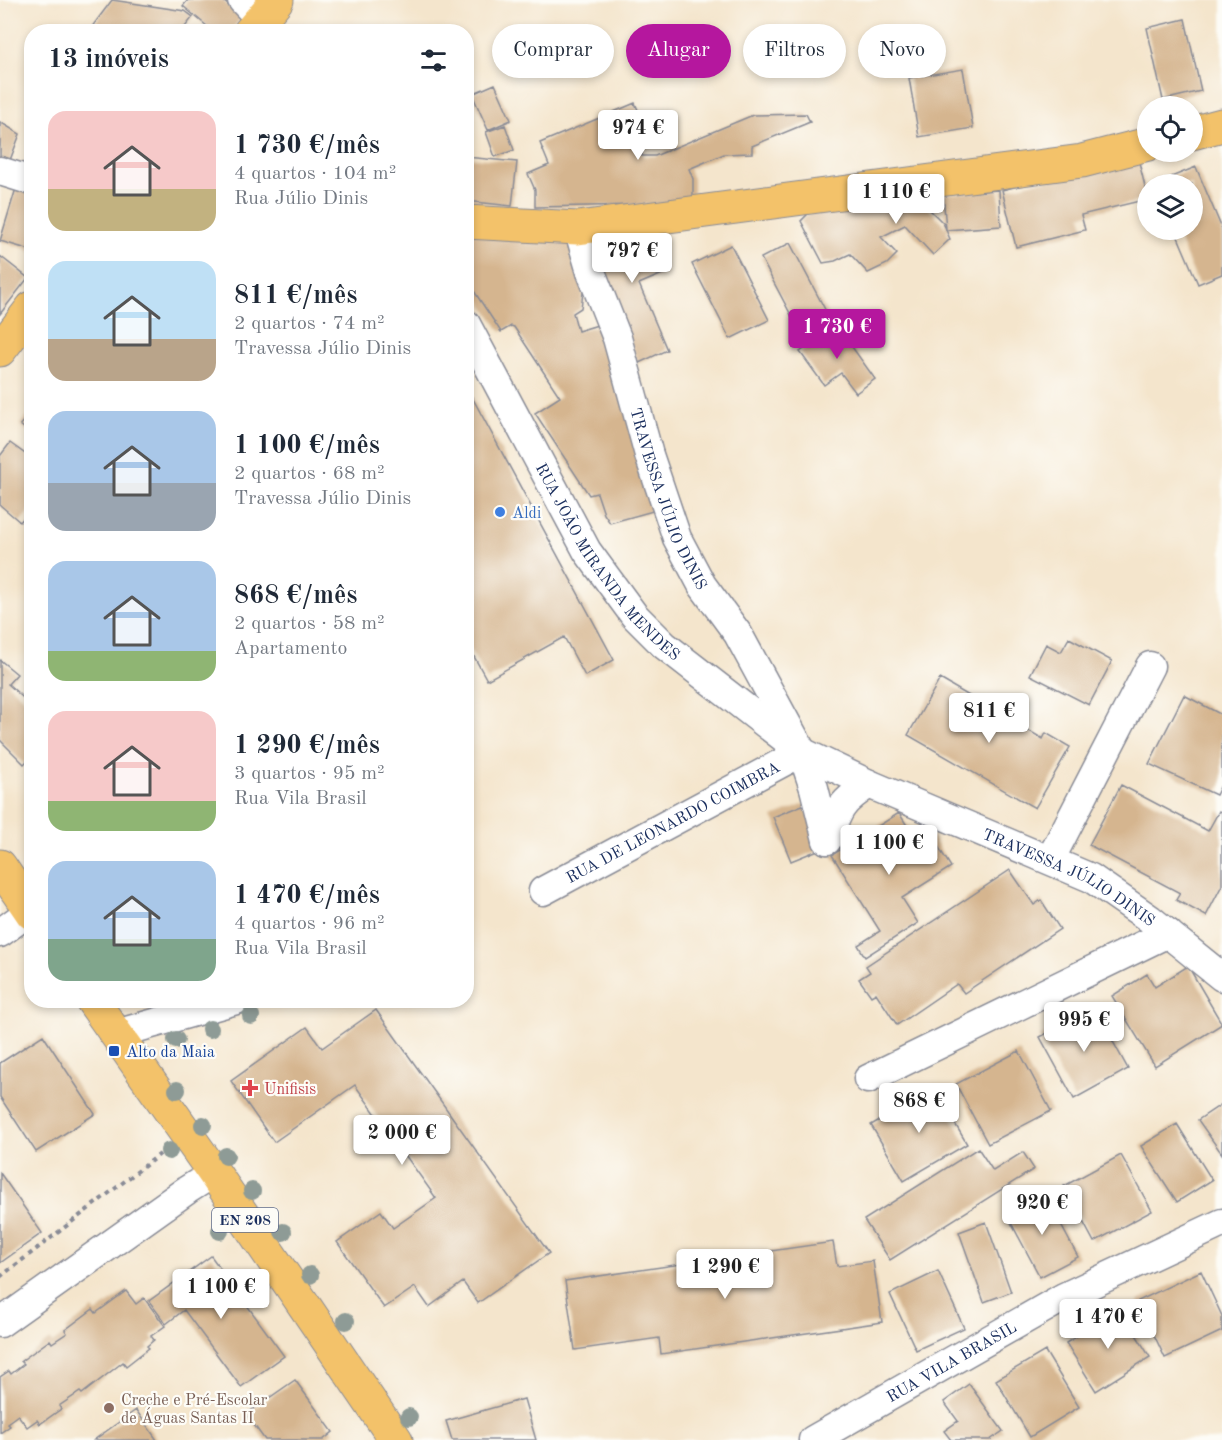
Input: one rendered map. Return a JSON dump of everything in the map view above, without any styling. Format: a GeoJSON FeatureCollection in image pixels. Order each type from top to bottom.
{"type":"FeatureCollection","features":[{"type":"Feature","properties":{"kind":"main road"},"geometry":{"type":"LineString","coordinates":[[1203,130],[1222,125]]}},
{"type":"Feature","properties":{"kind":"main road"},"geometry":{"type":"LineString","coordinates":[[474,222],[578,228],[1082,161],[1137,147]]}},
{"type":"Feature","properties":{"kind":"main road"},"geometry":{"type":"LineString","coordinates":[[0,350],[24,319]]}},
{"type":"Feature","properties":{"kind":"main road"},"geometry":{"type":"LineString","coordinates":[[0,866],[24,902]]}},
{"type":"Feature","properties":{"kind":"main road","name":"EN 208"},"geometry":{"type":"LineString","coordinates":[[98,1008],[396,1440]]}},
{"type":"Feature","properties":{"kind":"street"},"geometry":{"type":"LineString","coordinates":[[0,171],[24,178]]}},
{"type":"Feature","properties":{"kind":"street","name":"TRAVESSA JÚLIO DINIS"},"geometry":{"type":"LineString","coordinates":[[578,228],[591,272],[616,338],[649,455],[677,538],[702,585],[738,634],[802,752],[827,840],[837,814],[848,798],[869,784]]}},
{"type":"Feature","properties":{"kind":"street","name":"RUA JOÃO MIRANDA MENDES"},"geometry":{"type":"LineString","coordinates":[[474,341],[588,551],[634,615],[692,669],[802,752]]}},
{"type":"Feature","properties":{"kind":"street"},"geometry":{"type":"LineString","coordinates":[[1050,860],[1150,666]]}},
{"type":"Feature","properties":{"kind":"street","name":"TRAVESSA JÚLIO DINIS"},"geometry":{"type":"LineString","coordinates":[[802,752],[869,784],[1091,878],[1168,933],[1222,977]]}},
{"type":"Feature","properties":{"kind":"street","name":"RUA DE LEONARDO COIMBRA"},"geometry":{"type":"LineString","coordinates":[[543,891],[802,752]]}},
{"type":"Feature","properties":{"kind":"street"},"geometry":{"type":"LineString","coordinates":[[0,933],[24,917]]}},
{"type":"Feature","properties":{"kind":"street"},"geometry":{"type":"LineString","coordinates":[[868,1079],[1168,933]]}},
{"type":"Feature","properties":{"kind":"street"},"geometry":{"type":"LineString","coordinates":[[116,1034],[208,1008]]}},
{"type":"Feature","properties":{"kind":"street"},"geometry":{"type":"LineString","coordinates":[[0,1323],[214,1173]]}},
{"type":"Feature","properties":{"kind":"street","name":"RUA VILA BRASIL"},"geometry":{"type":"LineString","coordinates":[[813,1440],[1064,1297],[1222,1223]]}},
{"type":"Feature","properties":{"kind":"path"},"geometry":{"type":"LineString","coordinates":[[0,1277],[160,1154]]}},
{"type":"Feature","properties":{"kind":"building"},"geometry":{"type":"Polygon","coordinates":[[[112,0],[185,11],[193,17],[187,24],[94,24],[112,0]]]}},
{"type":"Feature","properties":{"kind":"building"},"geometry":{"type":"Polygon","coordinates":[[[188,0],[222,0],[242,17],[236,24],[204,24],[183,6],[188,0]]]}},
{"type":"Feature","properties":{"kind":"building"},"geometry":{"type":"Polygon","coordinates":[[[1185,19],[1201,91],[1180,96],[1162,96],[1147,28],[1185,19]]]}},
{"type":"Feature","properties":{"kind":"building"},"geometry":{"type":"Polygon","coordinates":[[[963,69],[973,128],[919,137],[909,78],[946,78],[946,72],[963,69]]]}},
{"type":"Feature","properties":{"kind":"building"},"geometry":{"type":"Polygon","coordinates":[[[495,84],[511,120],[488,130],[474,98],[474,93],[495,84]]]}},
{"type":"Feature","properties":{"kind":"building"},"geometry":{"type":"Polygon","coordinates":[[[635,103],[641,117],[642,156],[655,156],[753,115],[806,114],[810,122],[752,146],[752,153],[724,154],[689,169],[693,179],[693,204],[535,207],[535,190],[528,174],[549,165],[540,143],[635,103]]]}},
{"type":"Feature","properties":{"kind":"building"},"geometry":{"type":"Polygon","coordinates":[[[0,122],[20,134],[7,168],[0,165],[0,122]]]}},
{"type":"Feature","properties":{"kind":"building"},"geometry":{"type":"Polygon","coordinates":[[[505,125],[514,150],[495,157],[486,132],[505,125]]]}},
{"type":"Feature","properties":{"kind":"building"},"geometry":{"type":"Polygon","coordinates":[[[474,158],[517,162],[512,206],[474,202],[474,158]]]}},
{"type":"Feature","properties":{"kind":"building"},"geometry":{"type":"Polygon","coordinates":[[[1137,158],[1142,174],[1137,174],[1137,202],[1081,215],[1085,230],[1016,247],[1002,190],[1137,158]]]}},
{"type":"Feature","properties":{"kind":"building"},"geometry":{"type":"Polygon","coordinates":[[[1196,167],[1199,174],[1179,174],[1196,167]]]}},
{"type":"Feature","properties":{"kind":"building"},"geometry":{"type":"Polygon","coordinates":[[[1203,184],[1222,229],[1222,274],[1198,284],[1179,240],[1203,240],[1203,184]]]}},
{"type":"Feature","properties":{"kind":"building"},"geometry":{"type":"Polygon","coordinates":[[[17,185],[24,187],[24,248],[0,241],[17,185]]]}},
{"type":"Feature","properties":{"kind":"building"},"geometry":{"type":"Polygon","coordinates":[[[999,190],[1001,226],[946,230],[950,239],[933,255],[905,225],[881,237],[897,254],[887,264],[868,273],[850,254],[835,261],[823,263],[801,221],[809,213],[915,195],[943,223],[946,229],[943,194],[999,190]]]}},
{"type":"Feature","properties":{"kind":"building"},"geometry":{"type":"Polygon","coordinates":[[[645,221],[667,272],[639,284],[667,350],[639,363],[588,246],[645,221]]]}},
{"type":"Feature","properties":{"kind":"building"},"geometry":{"type":"Polygon","coordinates":[[[474,226],[577,240],[586,269],[581,308],[573,313],[578,331],[601,324],[660,509],[610,523],[604,514],[597,493],[589,495],[535,413],[560,397],[514,327],[511,326],[501,332],[474,291],[474,226]]]}},
{"type":"Feature","properties":{"kind":"building"},"geometry":{"type":"Polygon","coordinates":[[[790,243],[830,319],[801,334],[761,258],[790,243]]]}},
{"type":"Feature","properties":{"kind":"building"},"geometry":{"type":"Polygon","coordinates":[[[731,245],[769,320],[730,339],[692,264],[731,245]]]}},
{"type":"Feature","properties":{"kind":"building"},"geometry":{"type":"Polygon","coordinates":[[[0,256],[24,275],[24,283],[0,314],[0,256]]]}},
{"type":"Feature","properties":{"kind":"building"},"geometry":{"type":"Polygon","coordinates":[[[837,326],[875,379],[856,393],[841,373],[824,385],[800,352],[837,326]]]}},
{"type":"Feature","properties":{"kind":"building","name":"Aldi"},"geometry":{"type":"Polygon","coordinates":[[[474,401],[614,660],[585,676],[564,637],[487,680],[474,656],[474,401]]]}},
{"type":"Feature","properties":{"kind":"building"},"geometry":{"type":"Polygon","coordinates":[[[10,443],[24,453],[24,517],[20,522],[0,505],[0,456],[10,443]]]}},
{"type":"Feature","properties":{"kind":"building"},"geometry":{"type":"Polygon","coordinates":[[[1069,638],[1112,661],[1089,705],[1030,675],[1046,644],[1061,652],[1069,638]]]}},
{"type":"Feature","properties":{"kind":"building"},"geometry":{"type":"Polygon","coordinates":[[[0,660],[17,674],[8,684],[24,699],[24,764],[0,740],[0,660]]]}},
{"type":"Feature","properties":{"kind":"building"},"geometry":{"type":"Polygon","coordinates":[[[940,679],[1043,739],[1046,733],[1070,747],[1035,808],[908,735],[940,679]]]}},
{"type":"Feature","properties":{"kind":"building"},"geometry":{"type":"Polygon","coordinates":[[[1184,695],[1222,715],[1222,783],[1216,795],[1149,764],[1184,695]]]}},
{"type":"Feature","properties":{"kind":"building"},"geometry":{"type":"Polygon","coordinates":[[[1121,785],[1208,831],[1219,811],[1222,813],[1222,885],[1206,916],[1176,900],[1180,893],[1089,845],[1121,785]]]}},
{"type":"Feature","properties":{"kind":"building"},"geometry":{"type":"Polygon","coordinates":[[[805,804],[823,848],[791,861],[773,817],[805,804]]]}},
{"type":"Feature","properties":{"kind":"building"},"geometry":{"type":"Polygon","coordinates":[[[899,813],[918,843],[931,835],[951,867],[902,898],[918,923],[865,957],[858,945],[880,931],[832,855],[899,813]]]}},
{"type":"Feature","properties":{"kind":"building"},"geometry":{"type":"Polygon","coordinates":[[[1010,870],[1034,905],[1041,900],[1060,929],[964,993],[957,984],[897,1025],[876,993],[871,996],[859,979],[870,972],[866,966],[1010,870]]]}},
{"type":"Feature","properties":{"kind":"building"},"geometry":{"type":"Polygon","coordinates":[[[1188,966],[1222,1024],[1155,1066],[1112,996],[1147,974],[1155,987],[1188,966]]]}},
{"type":"Feature","properties":{"kind":"building"},"geometry":{"type":"Polygon","coordinates":[[[1094,1007],[1128,1069],[1074,1099],[1040,1037],[1094,1007]]]}},
{"type":"Feature","properties":{"kind":"building"},"geometry":{"type":"Polygon","coordinates":[[[376,1010],[549,1253],[478,1303],[463,1282],[429,1307],[415,1287],[384,1308],[337,1242],[381,1211],[393,1228],[436,1198],[355,1085],[274,1142],[231,1081],[307,1027],[322,1048],[376,1010]]]}},
{"type":"Feature","properties":{"kind":"building"},"geometry":{"type":"Polygon","coordinates":[[[43,1035],[95,1114],[36,1152],[0,1097],[0,1063],[43,1035]]]}},
{"type":"Feature","properties":{"kind":"building"},"geometry":{"type":"Polygon","coordinates":[[[1019,1051],[1051,1111],[988,1144],[956,1084],[1019,1051]]]}},
{"type":"Feature","properties":{"kind":"building"},"geometry":{"type":"Polygon","coordinates":[[[934,1088],[967,1144],[904,1181],[871,1125],[934,1088]]]}},
{"type":"Feature","properties":{"kind":"building"},"geometry":{"type":"Polygon","coordinates":[[[1222,1104],[1222,1154],[1198,1120],[1222,1104]]]}},
{"type":"Feature","properties":{"kind":"building"},"geometry":{"type":"Polygon","coordinates":[[[1177,1124],[1212,1180],[1177,1202],[1141,1146],[1177,1124]]]}},
{"type":"Feature","properties":{"kind":"building"},"geometry":{"type":"Polygon","coordinates":[[[978,1148],[993,1171],[1023,1152],[1034,1169],[890,1260],[864,1220],[978,1148]]]}},
{"type":"Feature","properties":{"kind":"building"},"geometry":{"type":"Polygon","coordinates":[[[1121,1155],[1152,1211],[1094,1242],[1064,1186],[1121,1155]]]}},
{"type":"Feature","properties":{"kind":"building"},"geometry":{"type":"Polygon","coordinates":[[[0,1173],[42,1233],[0,1263],[0,1173]]]}},
{"type":"Feature","properties":{"kind":"building"},"geometry":{"type":"Polygon","coordinates":[[[1045,1195],[1078,1257],[1040,1277],[1007,1215],[1045,1195]]]}},
{"type":"Feature","properties":{"kind":"building"},"geometry":{"type":"Polygon","coordinates":[[[986,1222],[1011,1292],[984,1302],[959,1232],[986,1222]]]}},
{"type":"Feature","properties":{"kind":"building"},"geometry":{"type":"Polygon","coordinates":[[[833,1242],[837,1266],[873,1261],[882,1322],[661,1354],[659,1338],[575,1350],[565,1281],[833,1242]]]}},
{"type":"Feature","properties":{"kind":"building"},"geometry":{"type":"Polygon","coordinates":[[[211,1256],[284,1356],[241,1387],[184,1310],[166,1324],[149,1301],[211,1256]]]}},
{"type":"Feature","properties":{"kind":"building"},"geometry":{"type":"Polygon","coordinates":[[[938,1271],[964,1328],[916,1350],[890,1294],[938,1271]]]}},
{"type":"Feature","properties":{"kind":"building"},"geometry":{"type":"Polygon","coordinates":[[[1201,1271],[1222,1316],[1222,1331],[1165,1358],[1138,1301],[1201,1271]]]}},
{"type":"Feature","properties":{"kind":"building"},"geometry":{"type":"Polygon","coordinates":[[[126,1291],[136,1304],[144,1298],[165,1326],[151,1336],[154,1340],[147,1346],[149,1348],[126,1366],[123,1362],[82,1394],[80,1392],[59,1406],[61,1409],[40,1424],[37,1420],[27,1427],[18,1415],[7,1423],[10,1426],[0,1433],[0,1377],[9,1371],[11,1374],[24,1364],[21,1361],[50,1340],[52,1343],[67,1333],[65,1330],[93,1309],[96,1313],[126,1291]]]}},
{"type":"Feature","properties":{"kind":"building"},"geometry":{"type":"Polygon","coordinates":[[[1120,1309],[1150,1357],[1096,1391],[1066,1343],[1120,1309]]]}},
{"type":"Feature","properties":{"kind":"building"},"geometry":{"type":"Polygon","coordinates":[[[1045,1351],[1079,1407],[1030,1437],[996,1380],[1045,1351]]]}},
{"type":"Feature","properties":{"kind":"building"},"geometry":{"type":"Polygon","coordinates":[[[295,1380],[333,1432],[323,1440],[265,1440],[246,1414],[295,1380]]]}},
{"type":"Feature","properties":{"kind":"building"},"geometry":{"type":"Polygon","coordinates":[[[969,1384],[1003,1431],[990,1440],[951,1440],[944,1431],[958,1421],[944,1402],[969,1384]]]}},
{"type":"Feature","properties":{"kind":"building"},"geometry":{"type":"Polygon","coordinates":[[[524,1399],[536,1440],[452,1440],[446,1421],[524,1399]]]}},
{"type":"Feature","properties":{"kind":"building"},"geometry":{"type":"Polygon","coordinates":[[[136,1410],[157,1440],[94,1440],[136,1410]]]}},
{"type":"Feature","properties":{"kind":"place","name":"Aldi"},"geometry":{"type":"Point","coordinates":[500,512]}},
{"type":"Feature","properties":{"kind":"place","name":"Alto da Maia"},"geometry":{"type":"Point","coordinates":[114,1051]}},
{"type":"Feature","properties":{"kind":"place","name":"Unifisis"},"geometry":{"type":"Point","coordinates":[250,1088]}},
{"type":"Feature","properties":{"kind":"place","name":"Creche e Pré-Escolar de Águas Santas II"},"geometry":{"type":"Point","coordinates":[109,1408]}}]}
